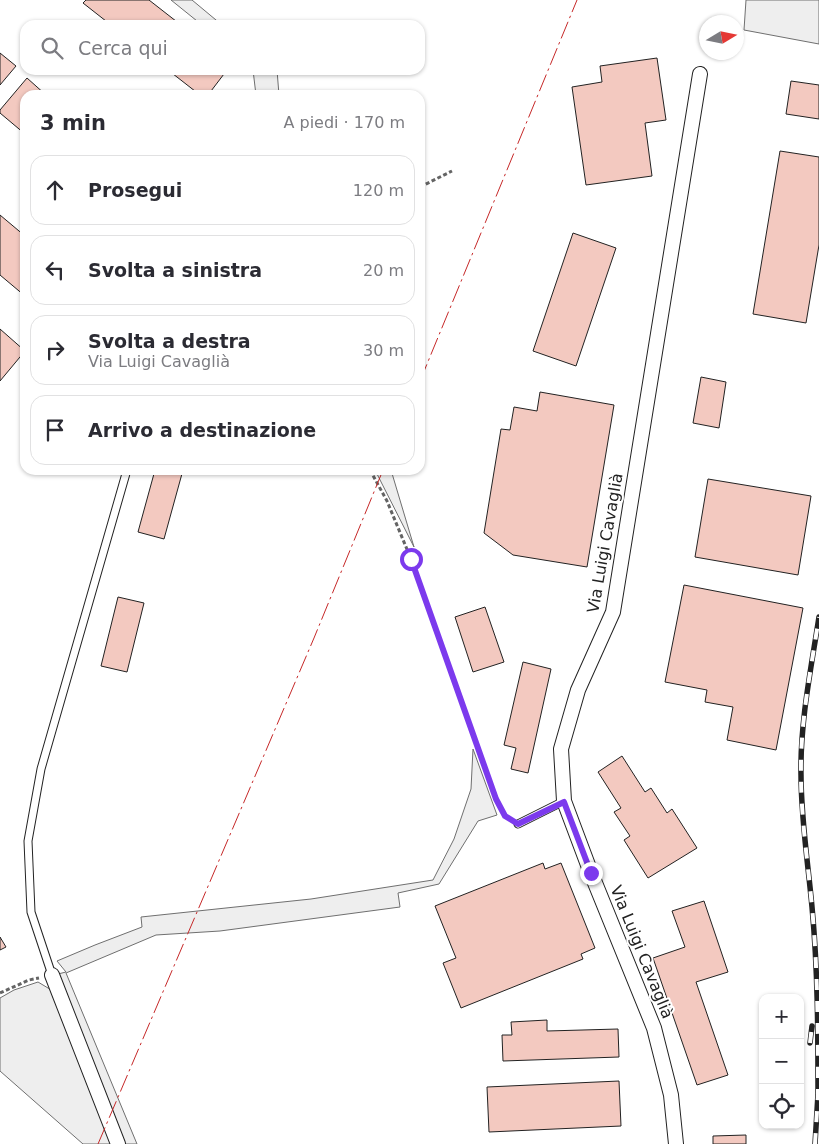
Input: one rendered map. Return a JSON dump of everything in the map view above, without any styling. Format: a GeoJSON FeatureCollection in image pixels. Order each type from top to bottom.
{"type":"FeatureCollection","features":[{"type":"Feature","properties":{"kind":"street","name":"Via Luigi Cavaglià"},"geometry":{"type":"LineString","coordinates":[[676,1144],[671,1095],[654,1028],[564,802],[561,749],[578,690],[613,612],[700,74]]}},
{"type":"Feature","properties":{"kind":"street"},"geometry":{"type":"LineString","coordinates":[[52,975],[118,1144]]}},
{"type":"Feature","properties":{"kind":"lane"},"geometry":{"type":"LineString","coordinates":[[52,975],[31,912],[28,841],[41,769],[126,475]]}},
{"type":"Feature","properties":{"kind":"lane"},"geometry":{"type":"LineString","coordinates":[[518,824],[564,802]]}},
{"type":"Feature","properties":{"kind":"path"},"geometry":{"type":"LineString","coordinates":[[425,184],[452,171]]}},
{"type":"Feature","properties":{"kind":"path"},"geometry":{"type":"LineString","coordinates":[[373,475],[387,501],[411,559],[496,799],[505,816],[518,824]]}},
{"type":"Feature","properties":{"kind":"path"},"geometry":{"type":"LineString","coordinates":[[0,993],[29,980],[52,975]]}},
{"type":"Feature","properties":{"kind":"shaded area"},"geometry":{"type":"Polygon","coordinates":[[[171,0],[192,0],[216,20],[196,20],[171,0]]]}},
{"type":"Feature","properties":{"kind":"shaded area"},"geometry":{"type":"Polygon","coordinates":[[[746,0],[819,0],[819,44],[744,30],[746,0]]]}},
{"type":"Feature","properties":{"kind":"shaded area"},"geometry":{"type":"Polygon","coordinates":[[[254,75],[277,75],[279,90],[255,90],[254,75]]]}},
{"type":"Feature","properties":{"kind":"shaded area"},"geometry":{"type":"Polygon","coordinates":[[[378,475],[392,475],[414,547],[378,475]]]}},
{"type":"Feature","properties":{"kind":"shaded area"},"geometry":{"type":"Polygon","coordinates":[[[473,749],[497,815],[478,821],[439,884],[398,893],[400,907],[220,931],[156,935],[66,973],[137,1144],[125,1144],[58,974],[66,972],[57,961],[142,927],[141,917],[311,899],[433,880],[454,839],[471,789],[473,749]]]}},
{"type":"Feature","properties":{"kind":"shaded area"},"geometry":{"type":"Polygon","coordinates":[[[38,982],[53,991],[111,1144],[83,1144],[0,1071],[0,998],[14,990],[38,982]]]}},
{"type":"Feature","properties":{"kind":"building"},"geometry":{"type":"Polygon","coordinates":[[[86,0],[149,0],[175,20],[105,20],[83,3],[86,0]]]}},
{"type":"Feature","properties":{"kind":"building"},"geometry":{"type":"Polygon","coordinates":[[[0,53],[16,66],[0,85],[0,53]]]}},
{"type":"Feature","properties":{"kind":"building"},"geometry":{"type":"Polygon","coordinates":[[[657,58],[666,120],[645,123],[652,176],[586,185],[572,87],[602,82],[600,66],[657,58]]]}},
{"type":"Feature","properties":{"kind":"building"},"geometry":{"type":"Polygon","coordinates":[[[174,75],[223,75],[212,90],[194,90],[174,75]]]}},
{"type":"Feature","properties":{"kind":"building"},"geometry":{"type":"Polygon","coordinates":[[[27,78],[40,90],[20,90],[20,130],[0,113],[0,110],[27,78]]]}},
{"type":"Feature","properties":{"kind":"building"},"geometry":{"type":"Polygon","coordinates":[[[791,81],[819,85],[819,119],[786,114],[791,81]]]}},
{"type":"Feature","properties":{"kind":"building"},"geometry":{"type":"Polygon","coordinates":[[[780,151],[819,157],[819,245],[806,323],[753,314],[780,151]]]}},
{"type":"Feature","properties":{"kind":"building"},"geometry":{"type":"Polygon","coordinates":[[[0,215],[20,232],[20,292],[0,275],[0,215]]]}},
{"type":"Feature","properties":{"kind":"building"},"geometry":{"type":"Polygon","coordinates":[[[573,233],[616,248],[576,366],[533,351],[573,233]]]}},
{"type":"Feature","properties":{"kind":"building"},"geometry":{"type":"Polygon","coordinates":[[[0,329],[20,347],[20,357],[0,381],[0,329]]]}},
{"type":"Feature","properties":{"kind":"building"},"geometry":{"type":"Polygon","coordinates":[[[701,377],[726,382],[719,428],[693,423],[701,377]]]}},
{"type":"Feature","properties":{"kind":"building"},"geometry":{"type":"Polygon","coordinates":[[[540,392],[614,405],[587,567],[513,555],[484,533],[501,429],[510,430],[514,407],[537,411],[540,392]]]}},
{"type":"Feature","properties":{"kind":"building"},"geometry":{"type":"Polygon","coordinates":[[[154,475],[182,475],[164,539],[138,532],[154,475]]]}},
{"type":"Feature","properties":{"kind":"building"},"geometry":{"type":"Polygon","coordinates":[[[708,479],[811,496],[798,575],[695,557],[708,479]]]}},
{"type":"Feature","properties":{"kind":"building"},"geometry":{"type":"Polygon","coordinates":[[[684,585],[803,608],[776,750],[727,740],[733,707],[705,702],[707,690],[665,682],[684,585]]]}},
{"type":"Feature","properties":{"kind":"building"},"geometry":{"type":"Polygon","coordinates":[[[118,597],[144,603],[127,672],[101,666],[118,597]]]}},
{"type":"Feature","properties":{"kind":"building"},"geometry":{"type":"Polygon","coordinates":[[[485,607],[504,662],[473,672],[455,617],[485,607]]]}},
{"type":"Feature","properties":{"kind":"building"},"geometry":{"type":"Polygon","coordinates":[[[523,662],[551,669],[528,773],[511,769],[516,748],[504,745],[523,662]]]}},
{"type":"Feature","properties":{"kind":"building"},"geometry":{"type":"Polygon","coordinates":[[[622,756],[645,792],[651,788],[667,813],[672,809],[697,848],[648,878],[624,840],[630,836],[614,812],[621,808],[598,772],[622,756]]]}},
{"type":"Feature","properties":{"kind":"building"},"geometry":{"type":"Polygon","coordinates":[[[543,863],[545,869],[561,863],[595,948],[581,954],[583,959],[461,1008],[443,963],[456,958],[435,906],[543,863]]]}},
{"type":"Feature","properties":{"kind":"building"},"geometry":{"type":"Polygon","coordinates":[[[704,901],[728,972],[696,982],[728,1075],[697,1085],[653,958],[685,947],[672,911],[704,901]]]}},
{"type":"Feature","properties":{"kind":"building"},"geometry":{"type":"Polygon","coordinates":[[[0,937],[6,947],[0,950],[0,937]]]}},
{"type":"Feature","properties":{"kind":"building"},"geometry":{"type":"Polygon","coordinates":[[[547,1020],[547,1031],[618,1029],[619,1057],[503,1061],[502,1035],[512,1035],[511,1022],[547,1020]]]}},
{"type":"Feature","properties":{"kind":"building"},"geometry":{"type":"Polygon","coordinates":[[[619,1081],[621,1126],[489,1132],[487,1087],[619,1081]]]}},
{"type":"Feature","properties":{"kind":"building"},"geometry":{"type":"Polygon","coordinates":[[[746,1135],[746,1144],[713,1144],[713,1136],[746,1135]]]}},
{"type":"Feature","properties":{"kind":"railway"},"geometry":{"type":"LineString","coordinates":[[818,1100],[818,1027],[815,955],[803,824],[801,755],[804,715],[819,617]]}},
{"type":"Feature","properties":{"kind":"railway"},"geometry":{"type":"LineString","coordinates":[[810,1043],[812,1026]]}},
{"type":"Feature","properties":{"kind":"railway"},"geometry":{"type":"LineString","coordinates":[[815,1144],[818,1094]]}},
{"type":"Feature","properties":{"kind":"power"},"geometry":{"type":"LineString","coordinates":[[425,369],[577,0]]}},
{"type":"Feature","properties":{"kind":"power"},"geometry":{"type":"LineString","coordinates":[[98,1144],[314,638],[381,475]]}},
{"type":"Feature","properties":{"kind":"route"},"geometry":{"type":"LineString","coordinates":[[411,559],[496,799],[505,816],[518,824],[564,802],[591,873]]}}]}
